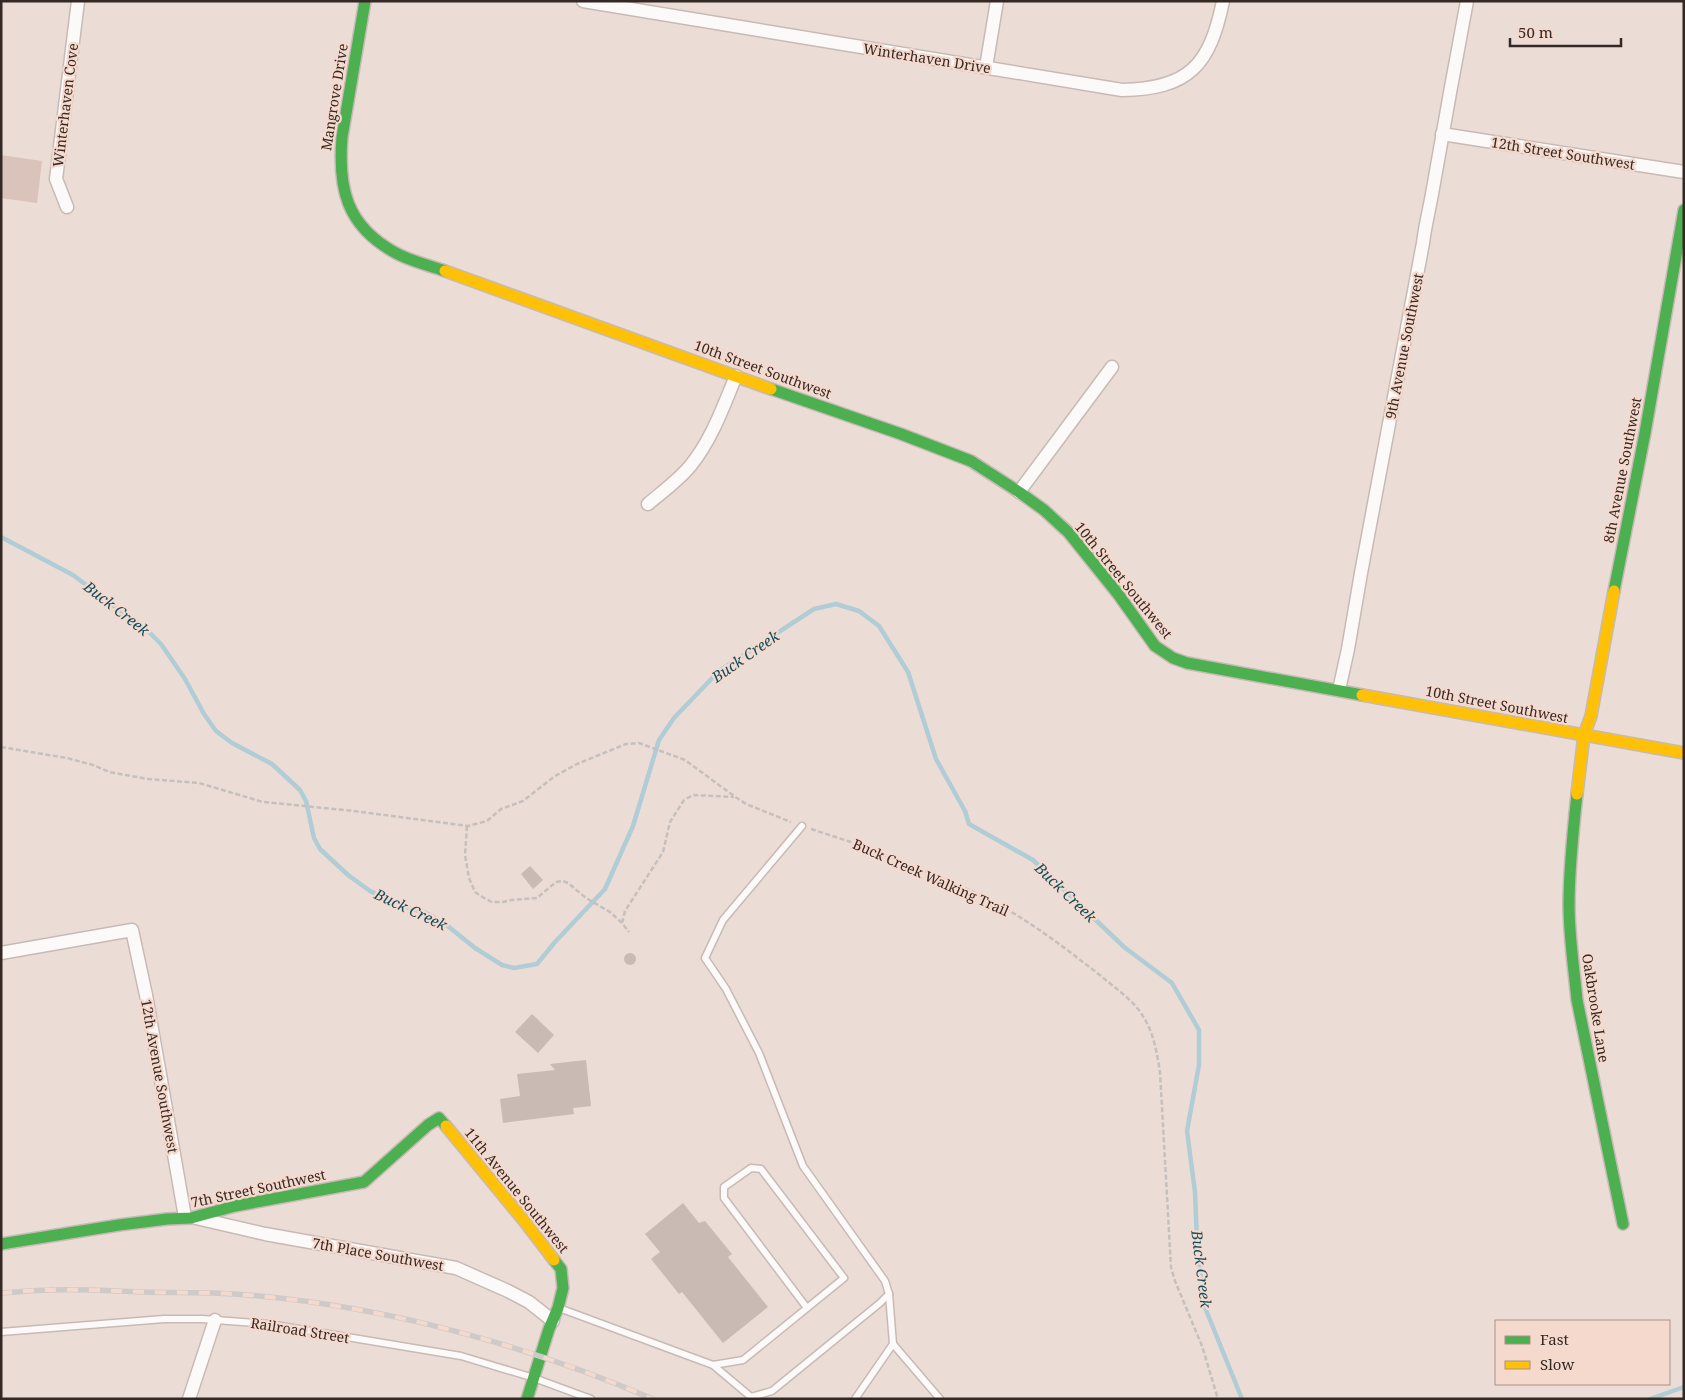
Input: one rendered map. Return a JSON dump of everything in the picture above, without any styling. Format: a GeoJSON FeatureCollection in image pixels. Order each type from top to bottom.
{"type":"FeatureCollection","features":[{"type":"Feature","properties":{"kind":"street","name":"Winterhaven Cove"},"geometry":{"type":"LineString","coordinates":[[67,207],[56,179],[78,1]]}},
{"type":"Feature","properties":{"kind":"street","name":"Mangrove Drive"},"geometry":{"type":"LineString","coordinates":[[364,1],[343,129],[340,157],[341,184],[356,219],[372,237],[386,248],[407,258]]}},
{"type":"Feature","properties":{"kind":"street","name":"Winterhaven Drive"},"geometry":{"type":"LineString","coordinates":[[583,1],[1122,90],[1146,90],[1163,86],[1174,82],[1193,69],[1202,60],[1214,37],[1223,1]]}},
{"type":"Feature","properties":{"kind":"street"},"geometry":{"type":"LineString","coordinates":[[986,67],[996,1]]}},
{"type":"Feature","properties":{"kind":"street","name":"9th Avenue Southwest"},"geometry":{"type":"LineString","coordinates":[[1339,690],[1424,243],[1424,227],[1467,1]]}},
{"type":"Feature","properties":{"kind":"street","name":"12th Street Southwest"},"geometry":{"type":"LineString","coordinates":[[1442,134],[1684,172]]}},
{"type":"Feature","properties":{"kind":"street","name":"8th Avenue Southwest"},"geometry":{"type":"LineString","coordinates":[[1584,735],[1591,716],[1599,675],[1605,634],[1645,432],[1684,210]]}},
{"type":"Feature","properties":{"kind":"street","name":"10th Street Southwest"},"geometry":{"type":"LineString","coordinates":[[407,258],[946,450],[971,461],[1044,510],[1091,559],[1145,634],[1164,653],[1187,663],[1684,753]]}},
{"type":"Feature","properties":{"kind":"street"},"geometry":{"type":"LineString","coordinates":[[1019,492],[1112,367]]}},
{"type":"Feature","properties":{"kind":"street"},"geometry":{"type":"LineString","coordinates":[[648,504],[690,467],[700,453],[708,440],[736,376]]}},
{"type":"Feature","properties":{"kind":"street","name":"Oakbrooke Lane"},"geometry":{"type":"LineString","coordinates":[[1584,735],[1573,830],[1569,906],[1572,964],[1577,1000],[1623,1224]]}},
{"type":"Feature","properties":{"kind":"street","name":"12th Avenue Southwest"},"geometry":{"type":"LineString","coordinates":[[1,953],[132,930],[188,1218]]}},
{"type":"Feature","properties":{"kind":"street","name":"7th Street Southwest"},"geometry":{"type":"LineString","coordinates":[[1,1244],[119,1225],[188,1218],[251,1203],[364,1182],[428,1125],[439,1118]]}},
{"type":"Feature","properties":{"kind":"street","name":"11th Avenue Southwest"},"geometry":{"type":"LineString","coordinates":[[439,1118],[525,1222],[561,1270],[563,1288],[558,1308],[527,1399]]}},
{"type":"Feature","properties":{"kind":"street","name":"7th Place Southwest"},"geometry":{"type":"LineString","coordinates":[[188,1218],[265,1234],[456,1268],[522,1298],[553,1321]]}},
{"type":"Feature","properties":{"kind":"street"},"geometry":{"type":"LineString","coordinates":[[189,1399],[215,1320]]}},
{"type":"Feature","properties":{"kind":"lane"},"geometry":{"type":"LineString","coordinates":[[802,826],[723,920],[705,958],[726,989],[759,1053],[803,1166],[885,1281],[893,1344],[940,1399]]}},
{"type":"Feature","properties":{"kind":"lane"},"geometry":{"type":"LineString","coordinates":[[713,1364],[743,1360],[844,1278],[761,1170],[751,1168],[724,1187],[724,1198],[807,1308]]}},
{"type":"Feature","properties":{"kind":"lane"},"geometry":{"type":"LineString","coordinates":[[558,1308],[713,1364],[753,1398],[772,1392],[880,1303],[888,1294]]}},
{"type":"Feature","properties":{"kind":"lane","name":"Railroad Street"},"geometry":{"type":"LineString","coordinates":[[1,1332],[164,1319],[268,1324],[461,1356],[534,1378],[591,1399]]}},
{"type":"Feature","properties":{"kind":"lane"},"geometry":{"type":"LineString","coordinates":[[855,1399],[893,1344]]}},
{"type":"Feature","properties":{"kind":"path","name":"Buck Creek Walking Trail"},"geometry":{"type":"LineString","coordinates":[[467,826],[487,821],[501,809],[523,801],[555,776],[595,756],[626,744],[639,743],[685,760],[735,797],[771,814],[869,848],[988,899],[1038,929],[1082,961],[1135,1005],[1145,1018],[1154,1040],[1160,1072],[1171,1267],[1175,1282],[1202,1346],[1218,1399]]}},
{"type":"Feature","properties":{"kind":"path"},"geometry":{"type":"LineString","coordinates":[[1,747],[67,758],[93,765],[109,772],[148,779],[199,783],[255,801],[467,826],[466,855],[469,878],[475,892],[484,898],[492,902],[537,898],[556,882],[563,881],[601,908],[610,912],[629,932]]}},
{"type":"Feature","properties":{"kind":"path"},"geometry":{"type":"LineString","coordinates":[[622,923],[625,911],[663,852],[670,822],[684,800],[693,795],[735,797]]}},
{"type":"Feature","properties":{"kind":"shaded area"},"geometry":{"type":"Polygon","coordinates":[[[1,155],[42,161],[37,203],[1,198],[1,155]]]}},
{"type":"Feature","properties":{"kind":"building"},"geometry":{"type":"Polygon","coordinates":[[[530,866],[543,880],[533,889],[521,874],[530,866]]]}},
{"type":"Feature","properties":{"kind":"building"},"geometry":{"type":"Polygon","coordinates":[[[628,953],[632,953],[636,959],[632,965],[628,965],[624,961],[624,957],[628,953]]]}},
{"type":"Feature","properties":{"kind":"building"},"geometry":{"type":"Polygon","coordinates":[[[532,1014],[554,1035],[538,1053],[515,1032],[532,1014]]]}},
{"type":"Feature","properties":{"kind":"building"},"geometry":{"type":"Polygon","coordinates":[[[586,1060],[591,1106],[573,1108],[574,1114],[503,1123],[500,1099],[520,1096],[517,1074],[555,1070],[550,1064],[586,1060]]]}},
{"type":"Feature","properties":{"kind":"building"},"geometry":{"type":"Polygon","coordinates":[[[683,1203],[699,1223],[705,1221],[732,1254],[728,1257],[768,1307],[723,1343],[682,1292],[679,1294],[651,1259],[660,1252],[645,1234],[683,1203]]]}},
{"type":"Feature","properties":{"kind":"waterway","name":"Buck Creek"},"geometry":{"type":"LineString","coordinates":[[1,537],[73,575],[142,625],[161,644],[185,679],[204,714],[216,731],[232,743],[272,764],[300,790],[306,801],[314,838],[320,849],[348,875],[370,891],[397,904],[426,913],[444,923],[475,948],[502,965],[514,968],[537,964],[605,889],[633,826],[659,740],[674,718],[719,671],[814,609],[836,604],[859,611],[879,626],[908,672],[936,759],[965,811],[969,824],[1033,860],[1124,947],[1172,983],[1199,1030],[1199,1065],[1187,1131],[1195,1192],[1197,1241],[1204,1305],[1242,1399]]}},
{"type":"Feature","properties":{"kind":"waterway","name":"Buck Creek"},"geometry":{"type":"LineString","coordinates":[[1650,1399],[1684,1387]]}},
{"type":"Feature","properties":{"kind":"railway"},"geometry":{"type":"LineString","coordinates":[[1,1293],[38,1290],[222,1293],[299,1300],[351,1308],[454,1331],[505,1345],[605,1379],[653,1399]]}},
{"type":"Feature","properties":{"kind":"traffic: fast"},"geometry":{"type":"LineString","coordinates":[[365,1],[342,137],[342,173],[348,204],[365,230],[378,241],[406,258],[445,271]]}},
{"type":"Feature","properties":{"kind":"traffic: fast"},"geometry":{"type":"LineString","coordinates":[[1614,591],[1645,433],[1684,210]]}},
{"type":"Feature","properties":{"kind":"traffic: fast"},"geometry":{"type":"LineString","coordinates":[[771,389],[901,434],[971,461],[1019,492],[1044,510],[1069,533],[1118,594],[1155,646],[1173,658],[1187,663],[1362,695]]}},
{"type":"Feature","properties":{"kind":"traffic: fast"},"geometry":{"type":"LineString","coordinates":[[1577,794],[1569,891],[1573,964],[1577,1000],[1623,1224]]}},
{"type":"Feature","properties":{"kind":"traffic: fast"},"geometry":{"type":"LineString","coordinates":[[1,1244],[119,1225],[191,1218],[235,1206],[364,1182],[428,1125],[439,1118],[446,1126]]}},
{"type":"Feature","properties":{"kind":"traffic: fast"},"geometry":{"type":"LineString","coordinates":[[527,1399],[563,1288],[561,1269],[554,1260]]}},
{"type":"Feature","properties":{"kind":"traffic: slow"},"geometry":{"type":"LineString","coordinates":[[445,271],[771,389]]}},
{"type":"Feature","properties":{"kind":"traffic: slow"},"geometry":{"type":"LineString","coordinates":[[1577,794],[1584,735],[1591,716],[1614,591]]}},
{"type":"Feature","properties":{"kind":"traffic: slow"},"geometry":{"type":"LineString","coordinates":[[1362,695],[1684,753]]}},
{"type":"Feature","properties":{"kind":"traffic: slow"},"geometry":{"type":"LineString","coordinates":[[446,1126],[554,1260]]}}]}
